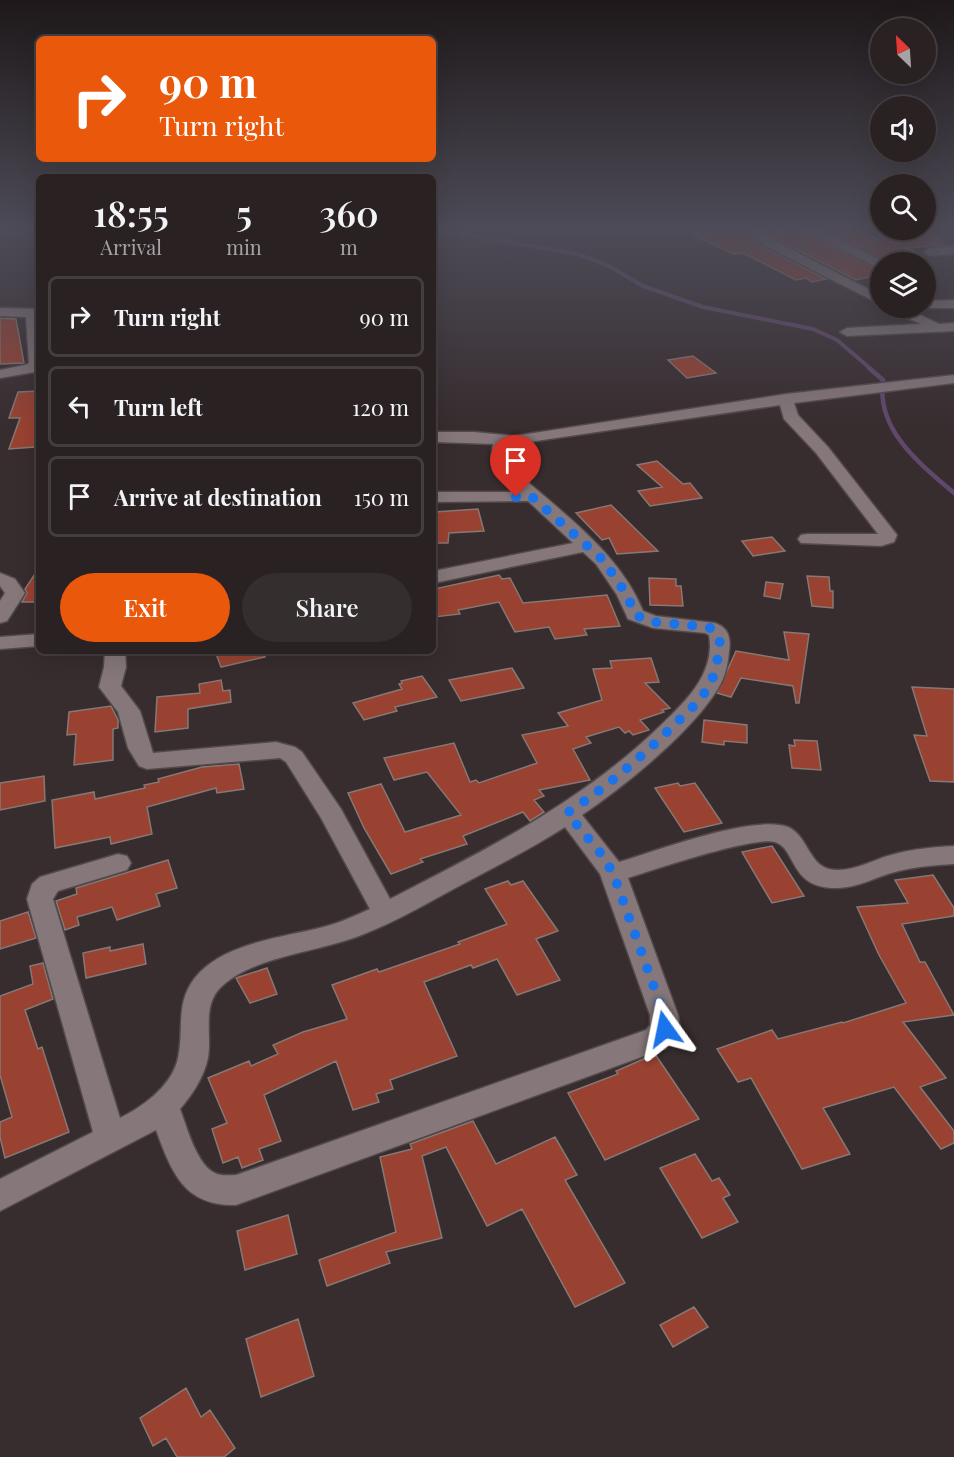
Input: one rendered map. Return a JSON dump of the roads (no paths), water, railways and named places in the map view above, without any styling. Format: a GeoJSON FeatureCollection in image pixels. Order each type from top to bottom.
{"type":"FeatureCollection","features":[{"type":"Feature","properties":{"kind":"street"},"geometry":{"type":"LineString","coordinates":[[936,305],[954,304]]}},
{"type":"Feature","properties":{"kind":"street"},"geometry":{"type":"LineString","coordinates":[[0,312],[36,314],[36,364],[30,369],[0,374]]}},
{"type":"Feature","properties":{"kind":"street"},"geometry":{"type":"LineString","coordinates":[[917,318],[936,327]]}},
{"type":"Feature","properties":{"kind":"street"},"geometry":{"type":"LineString","coordinates":[[847,332],[954,327]]}},
{"type":"Feature","properties":{"kind":"street"},"geometry":{"type":"LineString","coordinates":[[436,436],[514,441],[786,399],[954,379]]}},
{"type":"Feature","properties":{"kind":"street"},"geometry":{"type":"LineString","coordinates":[[786,399],[790,416],[822,450],[888,535],[888,538],[881,540],[807,539]]}},
{"type":"Feature","properties":{"kind":"street"},"geometry":{"type":"LineString","coordinates":[[0,1196],[154,1116],[184,1078],[193,1058],[195,1002],[207,982],[224,968],[242,960],[341,933],[385,913],[527,839],[598,793],[645,754],[698,701],[711,683],[719,651],[720,637],[716,631],[708,627],[653,622],[635,615],[627,595],[603,560],[503,469],[499,458],[502,441]]}},
{"type":"Feature","properties":{"kind":"street"},"geometry":{"type":"LineString","coordinates":[[436,497],[531,496]]}},
{"type":"Feature","properties":{"kind":"street"},"geometry":{"type":"LineString","coordinates":[[436,576],[589,545]]}},
{"type":"Feature","properties":{"kind":"street"},"geometry":{"type":"LineString","coordinates":[[0,579],[8,583],[15,593],[0,617]]}},
{"type":"Feature","properties":{"kind":"street"},"geometry":{"type":"LineString","coordinates":[[0,643],[36,640]]}},
{"type":"Feature","properties":{"kind":"street"},"geometry":{"type":"LineString","coordinates":[[115,654],[115,667],[110,687],[129,711],[139,747],[147,761],[276,750],[287,752],[294,757],[332,815],[385,913]]}},
{"type":"Feature","properties":{"kind":"street"},"geometry":{"type":"LineString","coordinates":[[163,1106],[188,1168],[198,1182],[214,1190],[236,1190],[656,1039],[665,1029],[664,1015],[613,873],[602,855],[567,813]]}},
{"type":"Feature","properties":{"kind":"street"},"geometry":{"type":"LineString","coordinates":[[613,873],[738,838],[773,832],[788,838],[794,850],[812,872],[827,878],[852,877],[891,864],[954,855]]}},
{"type":"Feature","properties":{"kind":"street"},"geometry":{"type":"LineString","coordinates":[[110,1138],[39,899],[41,891],[49,884],[118,864]]}},
{"type":"Feature","properties":{"kind":"waterway"},"geometry":{"type":"LineString","coordinates":[[666,294],[703,307],[813,329],[837,340],[871,369]]}},
{"type":"Feature","properties":{"kind":"waterway"},"geometry":{"type":"LineString","coordinates":[[869,368],[883,380],[886,415],[893,430],[914,457],[954,493]]}}]}
